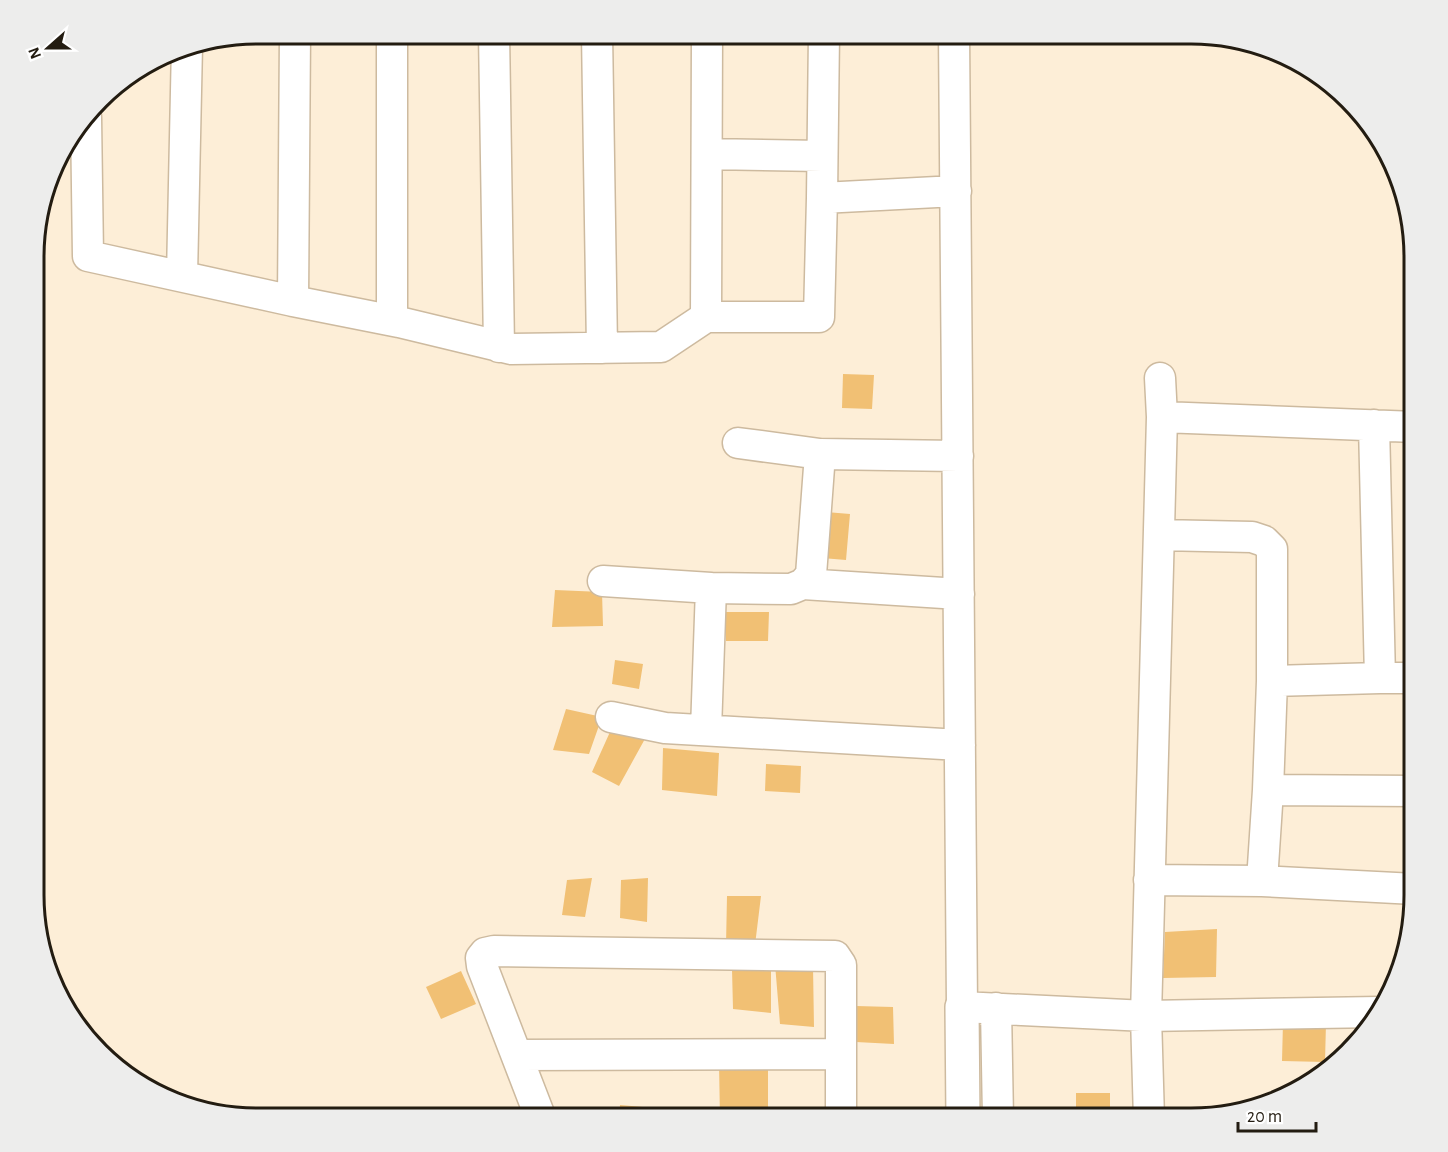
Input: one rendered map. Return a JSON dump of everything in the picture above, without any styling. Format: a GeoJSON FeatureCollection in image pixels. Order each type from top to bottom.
{"type":"FeatureCollection","features":[{"type":"Feature","properties":{"kind":"street"},"geometry":{"type":"LineString","coordinates":[[293,301],[295,44]]}},
{"type":"Feature","properties":{"kind":"street"},"geometry":{"type":"LineString","coordinates":[[392,44],[392,320]]}},
{"type":"Feature","properties":{"kind":"street"},"geometry":{"type":"LineString","coordinates":[[494,44],[500,346]]}},
{"type":"Feature","properties":{"kind":"street"},"geometry":{"type":"LineString","coordinates":[[597,44],[602,348]]}},
{"type":"Feature","properties":{"kind":"street"},"geometry":{"type":"LineString","coordinates":[[706,317],[707,44]]}},
{"type":"Feature","properties":{"kind":"street"},"geometry":{"type":"LineString","coordinates":[[86,129],[88,256],[293,301],[392,320],[511,349],[661,347],[706,317],[819,317],[824,44]]}},
{"type":"Feature","properties":{"kind":"street"},"geometry":{"type":"LineString","coordinates":[[954,44],[963,1108]]}},
{"type":"Feature","properties":{"kind":"street"},"geometry":{"type":"LineString","coordinates":[[182,276],[187,55]]}},
{"type":"Feature","properties":{"kind":"street"},"geometry":{"type":"LineString","coordinates":[[707,154],[822,156]]}},
{"type":"Feature","properties":{"kind":"street"},"geometry":{"type":"LineString","coordinates":[[822,198],[956,191]]}},
{"type":"Feature","properties":{"kind":"street"},"geometry":{"type":"LineString","coordinates":[[1149,1108],[1146,1016],[1162,417],[1160,378]]}},
{"type":"Feature","properties":{"kind":"street"},"geometry":{"type":"LineString","coordinates":[[1162,417],[1404,426]]}},
{"type":"Feature","properties":{"kind":"street"},"geometry":{"type":"LineString","coordinates":[[1374,425],[1380,678]]}},
{"type":"Feature","properties":{"kind":"street"},"geometry":{"type":"LineString","coordinates":[[738,443],[820,454],[958,456]]}},
{"type":"Feature","properties":{"kind":"street"},"geometry":{"type":"LineString","coordinates":[[803,584],[811,575],[820,454]]}},
{"type":"Feature","properties":{"kind":"street"},"geometry":{"type":"LineString","coordinates":[[1159,535],[1252,537],[1264,541],[1272,549],[1272,681],[1262,881]]}},
{"type":"Feature","properties":{"kind":"street"},"geometry":{"type":"LineString","coordinates":[[603,581],[711,588],[791,588],[803,584],[959,594]]}},
{"type":"Feature","properties":{"kind":"street"},"geometry":{"type":"LineString","coordinates":[[706,730],[711,588]]}},
{"type":"Feature","properties":{"kind":"street"},"geometry":{"type":"LineString","coordinates":[[1272,681],[1404,678]]}},
{"type":"Feature","properties":{"kind":"street"},"geometry":{"type":"LineString","coordinates":[[610,717],[665,728],[960,745]]}},
{"type":"Feature","properties":{"kind":"street"},"geometry":{"type":"LineString","coordinates":[[1268,790],[1404,791]]}},
{"type":"Feature","properties":{"kind":"street"},"geometry":{"type":"LineString","coordinates":[[1149,880],[1262,881],[1404,888]]}},
{"type":"Feature","properties":{"kind":"street"},"geometry":{"type":"LineString","coordinates":[[537,1108],[482,966],[481,958],[485,953],[494,951],[835,956],[841,965],[841,1108]]}},
{"type":"Feature","properties":{"kind":"street"},"geometry":{"type":"LineString","coordinates":[[962,1007],[1146,1016],[1370,1012]]}},
{"type":"Feature","properties":{"kind":"street"},"geometry":{"type":"LineString","coordinates":[[996,1008],[998,1108]]}},
{"type":"Feature","properties":{"kind":"street"},"geometry":{"type":"LineString","coordinates":[[517,1055],[841,1054]]}},
{"type":"Feature","properties":{"kind":"building"},"geometry":{"type":"Polygon","coordinates":[[[843,374],[874,375],[872,409],[842,408],[843,374]]]}},
{"type":"Feature","properties":{"kind":"building"},"geometry":{"type":"Polygon","coordinates":[[[826,512],[850,514],[846,560],[822,558],[826,512]]]}},
{"type":"Feature","properties":{"kind":"building"},"geometry":{"type":"Polygon","coordinates":[[[555,590],[602,592],[603,626],[552,627],[555,590]]]}},
{"type":"Feature","properties":{"kind":"building"},"geometry":{"type":"Polygon","coordinates":[[[724,612],[769,612],[768,641],[726,641],[724,612]]]}},
{"type":"Feature","properties":{"kind":"building"},"geometry":{"type":"Polygon","coordinates":[[[615,660],[643,664],[639,689],[612,684],[615,660]]]}},
{"type":"Feature","properties":{"kind":"building"},"geometry":{"type":"Polygon","coordinates":[[[566,709],[602,717],[589,754],[553,750],[566,709]]]}},
{"type":"Feature","properties":{"kind":"building"},"geometry":{"type":"Polygon","coordinates":[[[614,723],[646,737],[619,786],[592,772],[614,723]]]}},
{"type":"Feature","properties":{"kind":"building"},"geometry":{"type":"Polygon","coordinates":[[[663,748],[719,753],[717,796],[662,790],[663,748]]]}},
{"type":"Feature","properties":{"kind":"building"},"geometry":{"type":"Polygon","coordinates":[[[766,764],[801,766],[800,793],[765,791],[766,764]]]}},
{"type":"Feature","properties":{"kind":"building"},"geometry":{"type":"Polygon","coordinates":[[[592,878],[585,917],[562,915],[567,880],[592,878]]]}},
{"type":"Feature","properties":{"kind":"building"},"geometry":{"type":"Polygon","coordinates":[[[648,878],[647,922],[620,918],[621,880],[648,878]]]}},
{"type":"Feature","properties":{"kind":"building"},"geometry":{"type":"Polygon","coordinates":[[[727,896],[761,896],[755,945],[726,945],[727,896]]]}},
{"type":"Feature","properties":{"kind":"building"},"geometry":{"type":"Polygon","coordinates":[[[1217,929],[1216,977],[1163,978],[1165,932],[1217,929]]]}},
{"type":"Feature","properties":{"kind":"building"},"geometry":{"type":"Polygon","coordinates":[[[775,964],[813,966],[814,1027],[780,1024],[775,964]]]}},
{"type":"Feature","properties":{"kind":"building"},"geometry":{"type":"Polygon","coordinates":[[[732,969],[771,971],[771,1013],[733,1009],[732,969]]]}},
{"type":"Feature","properties":{"kind":"building"},"geometry":{"type":"Polygon","coordinates":[[[461,971],[476,1004],[441,1019],[426,987],[461,971]]]}},
{"type":"Feature","properties":{"kind":"building"},"geometry":{"type":"Polygon","coordinates":[[[856,1006],[893,1007],[894,1044],[856,1042],[856,1006]]]}},
{"type":"Feature","properties":{"kind":"building"},"geometry":{"type":"Polygon","coordinates":[[[1283,1022],[1326,1023],[1325,1061],[1282,1061],[1283,1022]]]}},
{"type":"Feature","properties":{"kind":"building"},"geometry":{"type":"Polygon","coordinates":[[[768,1060],[768,1108],[720,1108],[719,1063],[768,1060]]]}},
{"type":"Feature","properties":{"kind":"building"},"geometry":{"type":"Polygon","coordinates":[[[1076,1093],[1110,1093],[1110,1108],[1076,1108],[1076,1093]]]}},
{"type":"Feature","properties":{"kind":"building"},"geometry":{"type":"Polygon","coordinates":[[[620,1105],[643,1107],[643,1108],[620,1108],[620,1105]]]}}]}
